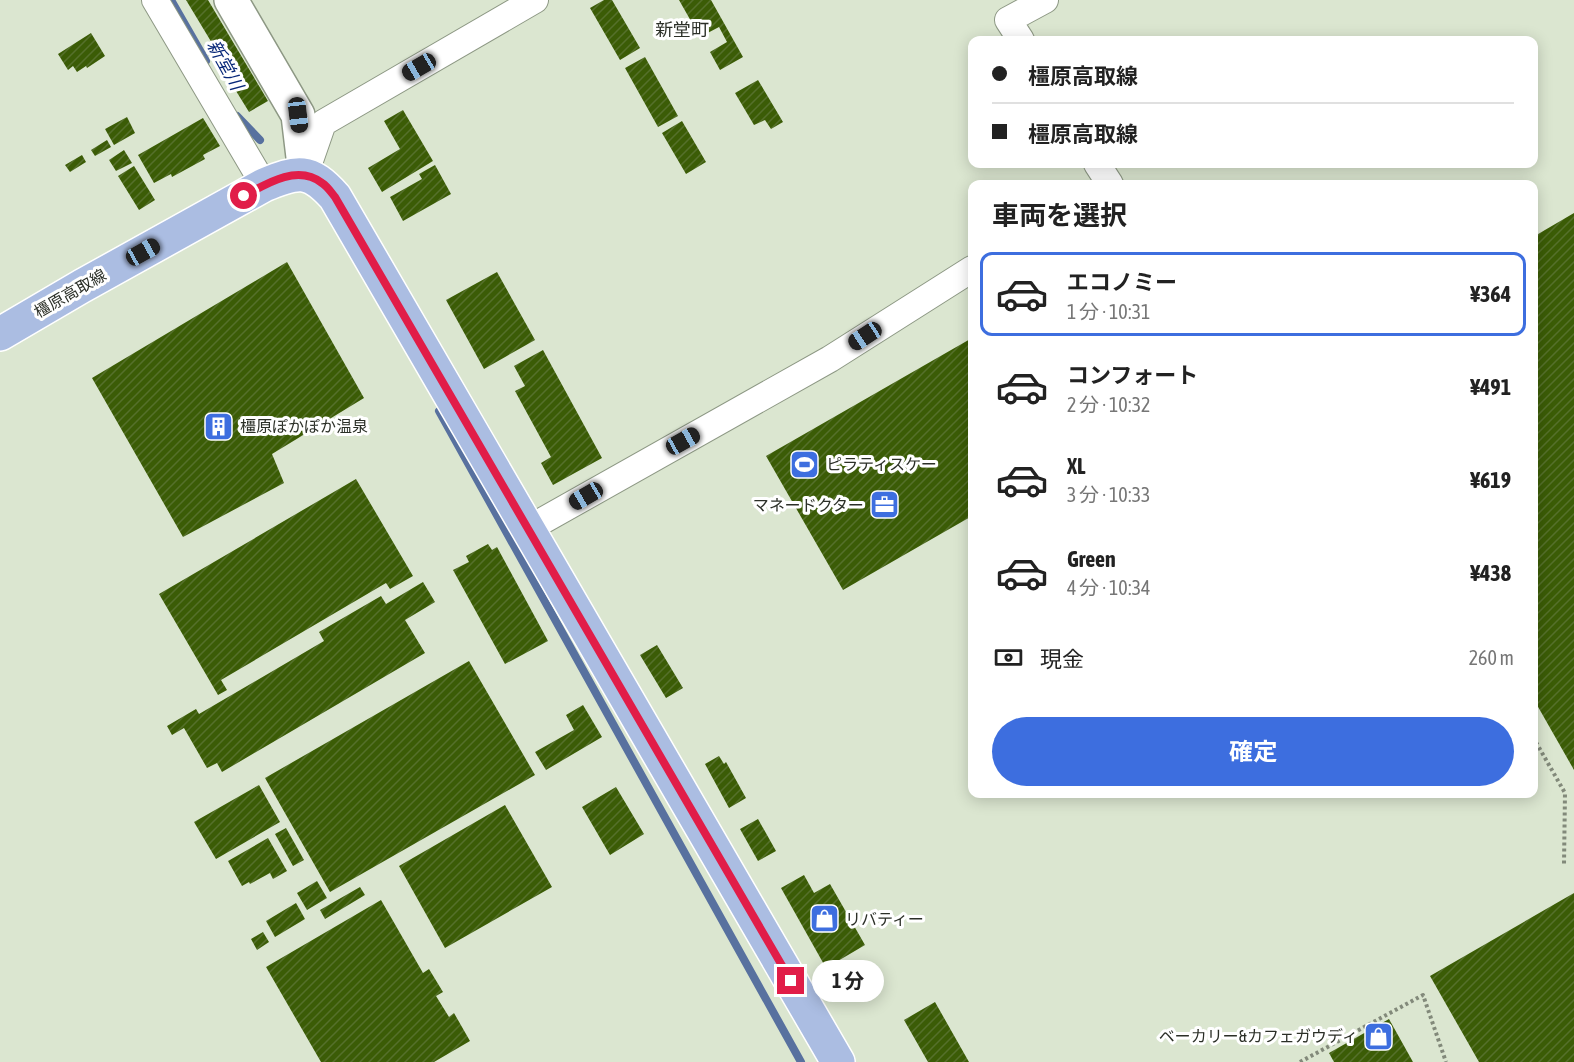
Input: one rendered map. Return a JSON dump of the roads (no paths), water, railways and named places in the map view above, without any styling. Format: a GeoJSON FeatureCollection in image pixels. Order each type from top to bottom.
{"type":"FeatureCollection","features":[{"type":"Feature","properties":{"kind":"main road","name":"橿原高取線"},"geometry":{"type":"LineString","coordinates":[[0,334],[264,185],[283,177],[305,174]]}},
{"type":"Feature","properties":{"kind":"main road"},"geometry":{"type":"LineString","coordinates":[[305,174],[322,183],[335,197],[838,1062]]}},
{"type":"Feature","properties":{"kind":"street"},"geometry":{"type":"LineString","coordinates":[[155,0],[264,185]]}},
{"type":"Feature","properties":{"kind":"street"},"geometry":{"type":"LineString","coordinates":[[231,0],[298,115],[305,174]]}},
{"type":"Feature","properties":{"kind":"street"},"geometry":{"type":"LineString","coordinates":[[305,174],[323,123],[535,0]]}},
{"type":"Feature","properties":{"kind":"street"},"geometry":{"type":"LineString","coordinates":[[1018,36],[1008,20],[1044,0]]}},
{"type":"Feature","properties":{"kind":"street"},"geometry":{"type":"LineString","coordinates":[[528,529],[830,359],[968,272]]}},
{"type":"Feature","properties":{"kind":"waterway","name":"新堂川"},"geometry":{"type":"LineString","coordinates":[[171,0],[206,61]]}},
{"type":"Feature","properties":{"kind":"waterway","name":"新堂川"},"geometry":{"type":"LineString","coordinates":[[237,116],[260,140]]}},
{"type":"Feature","properties":{"kind":"waterway","name":"新堂川"},"geometry":{"type":"LineString","coordinates":[[439,411],[801,1062]]}},
{"type":"Feature","properties":{"kind":"place","name":"橿原ぽかぽか温泉"},"geometry":{"type":"Point","coordinates":[219,426]}},
{"type":"Feature","properties":{"kind":"place","name":"ピラティスケー"},"geometry":{"type":"Point","coordinates":[805,464]}},
{"type":"Feature","properties":{"kind":"place","name":"マネードクター"},"geometry":{"type":"Point","coordinates":[885,505]}},
{"type":"Feature","properties":{"kind":"place","name":"リバティー"},"geometry":{"type":"Point","coordinates":[824,919]}},
{"type":"Feature","properties":{"kind":"place","name":"ベーカリー&カフェガウディ"},"geometry":{"type":"Point","coordinates":[1379,1036]}},
{"type":"Feature","properties":{"kind":"district","name":"新堂町"},"geometry":{"type":"Point","coordinates":[682,30]}}]}
